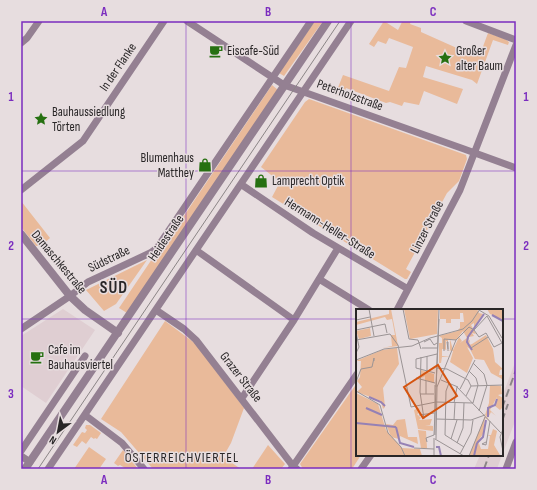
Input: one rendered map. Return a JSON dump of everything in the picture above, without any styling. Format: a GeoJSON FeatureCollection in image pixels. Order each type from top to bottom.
{"type":"FeatureCollection","features":[{"type":"Feature","properties":{"kind":"street"},"geometry":{"type":"LineString","coordinates":[[21,43],[27,38],[39,21]]}},
{"type":"Feature","properties":{"kind":"street","name":"In der Flanke"},"geometry":{"type":"LineString","coordinates":[[21,190],[84,141],[164,21]]}},
{"type":"Feature","properties":{"kind":"street","name":"Peterholzstraße"},"geometry":{"type":"LineString","coordinates":[[187,21],[284,85],[516,168]]}},
{"type":"Feature","properties":{"kind":"street","name":"Heidestraße"},"geometry":{"type":"LineString","coordinates":[[150,252],[161,244],[311,21]]}},
{"type":"Feature","properties":{"kind":"street","name":"Heidestraße"},"geometry":{"type":"LineString","coordinates":[[28,466],[328,21]]}},
{"type":"Feature","properties":{"kind":"street"},"geometry":{"type":"LineString","coordinates":[[48,469],[352,21]]}},
{"type":"Feature","properties":{"kind":"street"},"geometry":{"type":"LineString","coordinates":[[466,21],[516,40]]}},
{"type":"Feature","properties":{"kind":"street","name":"Linzer Straße"},"geometry":{"type":"LineString","coordinates":[[398,309],[460,190],[516,45]]}},
{"type":"Feature","properties":{"kind":"street","name":"Hermann-Heller-Straße"},"geometry":{"type":"LineString","coordinates":[[242,185],[338,248],[408,289]]}},
{"type":"Feature","properties":{"kind":"street","name":"Damaschkestraße"},"geometry":{"type":"LineString","coordinates":[[21,234],[70,296],[85,310],[118,332]]}},
{"type":"Feature","properties":{"kind":"street"},"geometry":{"type":"LineString","coordinates":[[242,398],[294,320],[338,248]]}},
{"type":"Feature","properties":{"kind":"street"},"geometry":{"type":"LineString","coordinates":[[196,250],[294,320]]}},
{"type":"Feature","properties":{"kind":"street","name":"Südstraße"},"geometry":{"type":"LineString","coordinates":[[21,329],[88,282],[150,252]]}},
{"type":"Feature","properties":{"kind":"street"},"geometry":{"type":"LineString","coordinates":[[319,279],[367,309]]}},
{"type":"Feature","properties":{"kind":"street","name":"Grazer Straße"},"geometry":{"type":"LineString","coordinates":[[156,310],[184,329],[196,340],[242,398],[294,468]]}},
{"type":"Feature","properties":{"kind":"street"},"geometry":{"type":"LineString","coordinates":[[21,451],[85,356]]}},
{"type":"Feature","properties":{"kind":"street"},"geometry":{"type":"LineString","coordinates":[[294,468],[356,375]]}},
{"type":"Feature","properties":{"kind":"street"},"geometry":{"type":"LineString","coordinates":[[84,415],[122,443],[144,469]]}},
{"type":"Feature","properties":{"kind":"street"},"geometry":{"type":"LineString","coordinates":[[506,469],[516,442]]}},
{"type":"Feature","properties":{"kind":"street"},"geometry":{"type":"LineString","coordinates":[[21,456],[28,466]]}},
{"type":"Feature","properties":{"kind":"street"},"geometry":{"type":"LineString","coordinates":[[361,469],[370,456]]}},
{"type":"Feature","properties":{"kind":"shaded area"},"geometry":{"type":"Polygon","coordinates":[[[315,21],[323,21],[284,76],[279,73],[315,21]]]}},
{"type":"Feature","properties":{"kind":"shaded area"},"geometry":{"type":"Polygon","coordinates":[[[384,21],[398,30],[402,22],[400,21],[411,21],[410,24],[421,28],[421,32],[468,53],[471,47],[481,52],[488,33],[509,42],[508,45],[493,40],[477,84],[472,80],[426,66],[423,77],[463,89],[457,104],[424,91],[419,105],[404,102],[402,106],[390,102],[386,103],[346,88],[343,97],[335,95],[343,75],[389,91],[399,67],[406,68],[413,47],[389,38],[386,44],[378,41],[374,47],[369,44],[384,21]]]}},
{"type":"Feature","properties":{"kind":"shaded area"},"geometry":{"type":"Polygon","coordinates":[[[272,85],[278,90],[127,313],[119,308],[154,256],[163,247],[272,85]]]}},
{"type":"Feature","properties":{"kind":"shaded area"},"geometry":{"type":"Polygon","coordinates":[[[309,99],[466,155],[467,159],[459,181],[447,193],[406,269],[411,272],[407,279],[272,197],[280,182],[261,167],[305,102],[309,99]]]}},
{"type":"Feature","properties":{"kind":"shaded area"},"geometry":{"type":"Polygon","coordinates":[[[21,201],[50,238],[42,245],[36,246],[21,227],[21,201]]]}},
{"type":"Feature","properties":{"kind":"shaded area"},"geometry":{"type":"Polygon","coordinates":[[[147,260],[116,304],[104,311],[86,290],[147,260]]]}},
{"type":"Feature","properties":{"kind":"shaded area"},"geometry":{"type":"Polygon","coordinates":[[[63,309],[95,330],[46,403],[21,386],[21,336],[63,309]]]}},
{"type":"Feature","properties":{"kind":"shaded area"},"geometry":{"type":"Polygon","coordinates":[[[165,321],[196,344],[244,408],[231,443],[223,457],[241,469],[153,469],[121,432],[101,419],[165,321]]]}},
{"type":"Feature","properties":{"kind":"shaded area"},"geometry":{"type":"Polygon","coordinates":[[[516,360],[516,419],[503,452],[503,394],[516,360]]]}},
{"type":"Feature","properties":{"kind":"shaded area"},"geometry":{"type":"Polygon","coordinates":[[[356,384],[356,456],[360,456],[352,469],[303,469],[300,464],[356,384]]]}},
{"type":"Feature","properties":{"kind":"shaded area"},"geometry":{"type":"Polygon","coordinates":[[[86,425],[90,425],[101,433],[97,439],[91,437],[86,444],[82,441],[77,447],[73,445],[82,432],[85,433],[87,430],[85,428],[86,425]]]}},
{"type":"Feature","properties":{"kind":"shaded area"},"geometry":{"type":"Polygon","coordinates":[[[268,445],[285,464],[281,469],[252,469],[268,445]]]}},
{"type":"Feature","properties":{"kind":"shaded area"},"geometry":{"type":"Polygon","coordinates":[[[89,447],[106,459],[99,469],[74,469],[89,447]]]}},
{"type":"Feature","properties":{"kind":"shaded area"},"geometry":{"type":"Polygon","coordinates":[[[123,450],[138,469],[124,469],[125,468],[114,463],[123,450]]]}},
{"type":"Feature","properties":{"kind":"shaded area"},"geometry":{"type":"Polygon","coordinates":[[[480,456],[502,456],[497,469],[474,469],[480,456]]]}},
{"type":"Feature","properties":{"kind":"tram line"},"geometry":{"type":"LineString","coordinates":[[38,469],[340,21]]}},
{"type":"Feature","properties":{"kind":"railway"},"geometry":{"type":"LineString","coordinates":[[503,405],[516,370]]}},
{"type":"Feature","properties":{"kind":"railway"},"geometry":{"type":"LineString","coordinates":[[503,418],[508,404]]}},
{"type":"Feature","properties":{"kind":"railway"},"geometry":{"type":"LineString","coordinates":[[484,469],[489,456]]}},
{"type":"Feature","properties":{"kind":"place","name":"Eiscafe-Süd"},"geometry":{"type":"Point","coordinates":[216,51]}},
{"type":"Feature","properties":{"kind":"place","name":"Großer alter Baum"},"geometry":{"type":"Point","coordinates":[445,58]}},
{"type":"Feature","properties":{"kind":"place","name":"Bauhaussiedlung Törten"},"geometry":{"type":"Point","coordinates":[41,119]}},
{"type":"Feature","properties":{"kind":"place","name":"Blumenhaus Matthey"},"geometry":{"type":"Point","coordinates":[205,165]}},
{"type":"Feature","properties":{"kind":"place","name":"Lamprecht Optik"},"geometry":{"type":"Point","coordinates":[261,181]}},
{"type":"Feature","properties":{"kind":"place","name":"Cafe im Bauhausviertel"},"geometry":{"type":"Point","coordinates":[37,357]}},
{"type":"Feature","properties":{"kind":"district","name":"SÜD"},"geometry":{"type":"Point","coordinates":[114,288]}},
{"type":"Feature","properties":{"kind":"district","name":"ÖSTERREICHVIERTEL"},"geometry":{"type":"Point","coordinates":[182,457]}}]}
